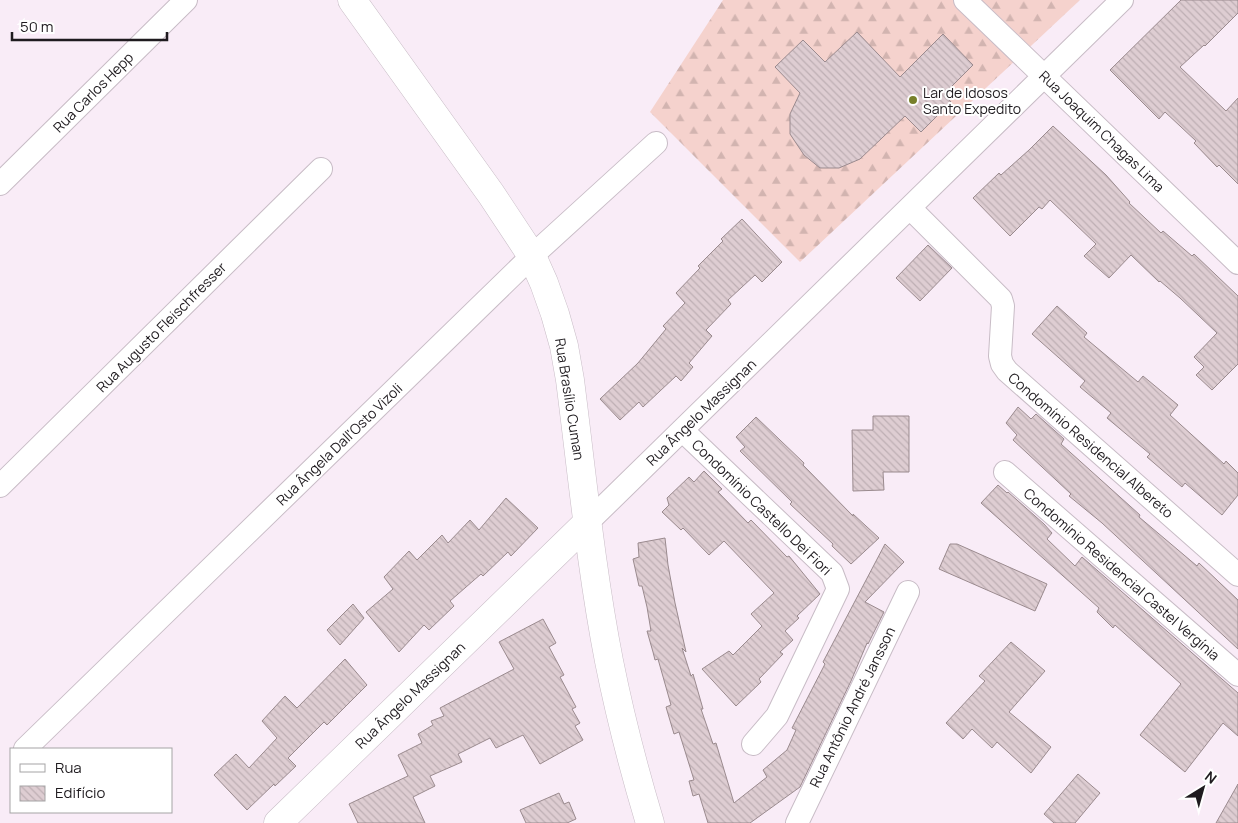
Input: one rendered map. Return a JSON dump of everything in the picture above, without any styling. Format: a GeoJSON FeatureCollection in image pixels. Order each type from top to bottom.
{"type":"FeatureCollection","features":[{"type":"Feature","properties":{"kind":"street","name":"Rua Carlos Hepp"},"geometry":{"type":"LineString","coordinates":[[0,184],[186,0]]}},
{"type":"Feature","properties":{"kind":"street","name":"Rua Brasílio Cuman"},"geometry":{"type":"LineString","coordinates":[[352,0],[491,194],[532,256],[552,307],[564,346],[570,380],[588,522],[609,661],[624,729],[650,823]]}},
{"type":"Feature","properties":{"kind":"street","name":"Rua Joaquim Chagas Lima"},"geometry":{"type":"LineString","coordinates":[[965,0],[1238,263]]}},
{"type":"Feature","properties":{"kind":"street","name":"Rua Ângelo Massignan"},"geometry":{"type":"LineString","coordinates":[[278,823],[1122,0]]}},
{"type":"Feature","properties":{"kind":"street","name":"Rua Ângela Dall'Osto Vizoli"},"geometry":{"type":"LineString","coordinates":[[26,748],[532,256],[656,143]]}},
{"type":"Feature","properties":{"kind":"street","name":"Rua Augusto Fleischfresser"},"geometry":{"type":"LineString","coordinates":[[0,486],[321,169]]}},
{"type":"Feature","properties":{"kind":"street","name":"Condomínio Residencial Albereto"},"geometry":{"type":"LineString","coordinates":[[910,208],[1001,299],[1003,306],[1000,356],[1002,364],[1007,371],[1238,575]]}},
{"type":"Feature","properties":{"kind":"street","name":"Condomínio Castello Dei Fiori"},"geometry":{"type":"LineString","coordinates":[[682,430],[832,573],[838,589],[777,716],[752,744]]}},
{"type":"Feature","properties":{"kind":"street","name":"Condomínio Residencial Castel Vergínia"},"geometry":{"type":"LineString","coordinates":[[1006,472],[1238,675]]}},
{"type":"Feature","properties":{"kind":"street","name":"Rua Antônio André Jansson"},"geometry":{"type":"LineString","coordinates":[[797,823],[908,592]]}},
{"type":"Feature","properties":{"kind":"green space"},"geometry":{"type":"Polygon","coordinates":[[[723,0],[1080,0],[800,262],[650,112],[723,0]]]}},
{"type":"Feature","properties":{"kind":"building"},"geometry":{"type":"Polygon","coordinates":[[[1181,0],[1238,0],[1238,13],[1205,46],[1180,67],[1226,111],[1238,98],[1238,184],[1219,165],[1217,167],[1194,143],[1196,141],[1165,112],[1159,119],[1110,70],[1181,0]]]}},
{"type":"Feature","properties":{"kind":"building","name":"Lar de Idosos Santo Expedito"},"geometry":{"type":"Polygon","coordinates":[[[857,32],[900,77],[943,34],[973,65],[944,94],[951,102],[921,132],[905,116],[860,159],[839,168],[820,168],[804,155],[790,134],[790,114],[800,93],[775,67],[803,40],[825,62],[857,32]]]}},
{"type":"Feature","properties":{"kind":"building"},"geometry":{"type":"Polygon","coordinates":[[[1053,126],[1106,175],[1129,203],[1161,233],[1163,231],[1192,256],[1194,254],[1238,296],[1238,364],[1212,390],[1196,375],[1204,367],[1194,357],[1217,333],[1131,255],[1109,278],[1084,256],[1096,244],[1050,200],[1042,209],[1039,207],[1010,236],[973,198],[999,173],[1001,175],[1029,150],[1053,126]]]}},
{"type":"Feature","properties":{"kind":"building"},"geometry":{"type":"Polygon","coordinates":[[[742,219],[782,262],[762,282],[755,275],[728,300],[731,304],[706,330],[712,336],[689,363],[693,367],[681,381],[676,376],[643,407],[639,402],[620,420],[600,399],[638,363],[666,329],[663,326],[685,303],[676,293],[700,268],[698,266],[723,241],[721,239],[742,219]]]}},
{"type":"Feature","properties":{"kind":"building"},"geometry":{"type":"Polygon","coordinates":[[[928,245],[952,268],[920,301],[896,278],[928,245]]]}},
{"type":"Feature","properties":{"kind":"building"},"geometry":{"type":"Polygon","coordinates":[[[1057,306],[1087,333],[1084,337],[1138,382],[1143,376],[1178,405],[1170,415],[1224,464],[1226,461],[1238,473],[1238,495],[1222,515],[1185,483],[1182,487],[1147,457],[1150,454],[1107,418],[1111,413],[1080,387],[1085,381],[1032,334],[1057,306]]]}},
{"type":"Feature","properties":{"kind":"building"},"geometry":{"type":"Polygon","coordinates":[[[1018,407],[1031,419],[1036,414],[1064,439],[1061,444],[1140,515],[1139,517],[1197,566],[1199,563],[1238,600],[1238,649],[1102,523],[1069,496],[1071,494],[1013,440],[1017,435],[1006,423],[1018,407]]]}},
{"type":"Feature","properties":{"kind":"building"},"geometry":{"type":"Polygon","coordinates":[[[873,416],[909,416],[909,472],[883,472],[884,490],[853,491],[852,430],[873,430],[873,416]]]}},
{"type":"Feature","properties":{"kind":"building"},"geometry":{"type":"Polygon","coordinates":[[[756,417],[804,463],[803,465],[853,516],[853,514],[879,538],[851,564],[740,451],[745,447],[736,437],[756,417]]]}},
{"type":"Feature","properties":{"kind":"building"},"geometry":{"type":"Polygon","coordinates":[[[704,471],[722,489],[718,492],[748,523],[751,520],[787,557],[789,556],[820,594],[797,616],[799,618],[785,631],[793,640],[780,652],[783,654],[759,679],[761,682],[736,706],[702,669],[729,651],[733,655],[762,626],[751,614],[774,593],[724,541],[709,555],[683,528],[681,530],[662,512],[669,505],[667,498],[689,477],[694,482],[704,471]]]}},
{"type":"Feature","properties":{"kind":"building"},"geometry":{"type":"Polygon","coordinates":[[[998,485],[1044,524],[1052,533],[1047,539],[1075,566],[1082,557],[1238,693],[1238,736],[1223,723],[1185,772],[1140,735],[1181,684],[1115,625],[1113,628],[1097,612],[1099,608],[981,503],[998,485]]]}},
{"type":"Feature","properties":{"kind":"building"},"geometry":{"type":"Polygon","coordinates":[[[506,498],[538,528],[511,556],[508,552],[483,576],[481,574],[450,601],[454,606],[429,630],[424,625],[399,652],[366,612],[393,589],[384,577],[409,551],[417,560],[442,535],[448,543],[470,520],[479,530],[506,498]]]}},
{"type":"Feature","properties":{"kind":"building"},"geometry":{"type":"Polygon","coordinates":[[[665,538],[675,603],[686,652],[682,648],[691,676],[693,674],[703,709],[701,709],[713,744],[716,743],[734,803],[767,777],[763,770],[787,750],[796,730],[792,728],[825,664],[823,662],[885,544],[904,562],[865,602],[884,612],[867,643],[851,681],[800,787],[750,823],[708,823],[699,794],[693,796],[689,781],[694,780],[679,732],[674,734],[666,707],[671,705],[658,659],[655,660],[647,631],[651,631],[647,607],[642,586],[639,586],[633,559],[639,557],[638,543],[665,538]]]}},
{"type":"Feature","properties":{"kind":"building"},"geometry":{"type":"Polygon","coordinates":[[[950,544],[957,544],[1047,584],[1035,611],[939,569],[950,544]]]}},
{"type":"Feature","properties":{"kind":"building"},"geometry":{"type":"Polygon","coordinates":[[[353,604],[364,618],[340,645],[327,630],[353,604]]]}},
{"type":"Feature","properties":{"kind":"building"},"geometry":{"type":"Polygon","coordinates":[[[543,619],[556,643],[549,647],[564,675],[560,677],[576,707],[572,709],[580,723],[575,726],[583,740],[540,764],[523,735],[496,748],[490,738],[458,754],[462,762],[430,776],[435,786],[413,797],[425,823],[358,823],[349,804],[408,776],[398,755],[422,743],[418,734],[433,725],[431,721],[444,716],[440,708],[514,669],[499,642],[543,619]]]}},
{"type":"Feature","properties":{"kind":"building"},"geometry":{"type":"Polygon","coordinates":[[[1011,642],[1045,671],[1009,712],[1051,747],[1031,773],[997,742],[992,748],[972,729],[963,739],[946,723],[985,681],[979,676],[1011,642]]]}},
{"type":"Feature","properties":{"kind":"building"},"geometry":{"type":"Polygon","coordinates":[[[345,659],[367,685],[327,725],[324,722],[288,758],[296,766],[247,810],[214,775],[236,754],[249,768],[277,738],[262,721],[285,696],[297,708],[345,659]]]}},
{"type":"Feature","properties":{"kind":"building"},"geometry":{"type":"Polygon","coordinates":[[[1078,774],[1100,793],[1075,823],[1054,823],[1044,814],[1078,774]]]}},
{"type":"Feature","properties":{"kind":"building"},"geometry":{"type":"Polygon","coordinates":[[[1238,784],[1238,823],[1216,823],[1238,784]]]}},
{"type":"Feature","properties":{"kind":"building"},"geometry":{"type":"Polygon","coordinates":[[[559,793],[564,804],[569,802],[576,819],[567,823],[526,823],[520,810],[559,793]]]}},
{"type":"Feature","properties":{"kind":"place","name":"Lar de Idosos Santo Expedito"},"geometry":{"type":"Point","coordinates":[913,100]}}]}
